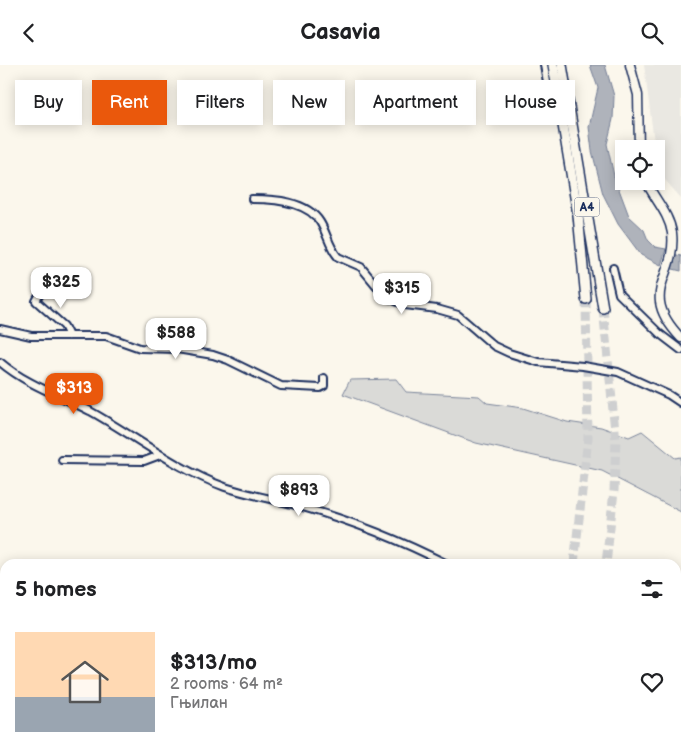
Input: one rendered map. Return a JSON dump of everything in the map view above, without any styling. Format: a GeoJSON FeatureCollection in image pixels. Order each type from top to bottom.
{"type":"FeatureCollection","features":[{"type":"Feature","properties":{"kind":"highway","name":"A4"},"geometry":{"type":"LineString","coordinates":[[553,65],[578,215],[586,299]]}},
{"type":"Feature","properties":{"kind":"highway","name":"A4"},"geometry":{"type":"LineString","coordinates":[[562,65],[603,308]]}},
{"type":"Feature","properties":{"kind":"main road"},"geometry":{"type":"LineString","coordinates":[[630,65],[638,95],[638,140]]}},
{"type":"Feature","properties":{"kind":"main road"},"geometry":{"type":"LineString","coordinates":[[651,190],[669,221],[672,239],[661,282],[660,298],[662,309],[667,322],[681,338]]}},
{"type":"Feature","properties":{"kind":"street"},"geometry":{"type":"LineString","coordinates":[[544,65],[547,80]]}},
{"type":"Feature","properties":{"kind":"street"},"geometry":{"type":"LineString","coordinates":[[252,199],[282,201],[313,215],[321,223],[338,257],[361,267],[384,294],[396,302],[458,315],[494,346],[509,353],[538,362],[583,366],[618,372],[669,395],[681,403]]}},
{"type":"Feature","properties":{"kind":"street"},"geometry":{"type":"LineString","coordinates":[[613,267],[619,294],[660,334],[681,350]]}},
{"type":"Feature","properties":{"kind":"street"},"geometry":{"type":"LineString","coordinates":[[55,281],[40,294],[36,301],[64,326],[69,336]]}},
{"type":"Feature","properties":{"kind":"street"},"geometry":{"type":"LineString","coordinates":[[0,329],[31,336],[106,336],[140,348],[176,349],[213,355],[228,360],[281,386],[320,388],[324,386],[324,378]]}},
{"type":"Feature","properties":{"kind":"street"},"geometry":{"type":"LineString","coordinates":[[0,362],[26,381],[104,419],[160,455],[226,487],[306,508],[357,525],[435,559]]}},
{"type":"Feature","properties":{"kind":"street"},"geometry":{"type":"LineString","coordinates":[[62,460],[144,461],[160,455]]}},
{"type":"Feature","properties":{"kind":"shaded area"},"geometry":{"type":"Polygon","coordinates":[[[590,65],[605,65],[614,96],[613,119],[607,144],[615,179],[615,190],[619,190],[629,216],[644,230],[648,240],[655,247],[666,249],[661,265],[641,255],[618,224],[603,194],[592,151],[589,127],[598,88],[590,65]]]}},
{"type":"Feature","properties":{"kind":"shaded area"},"geometry":{"type":"Polygon","coordinates":[[[644,65],[681,65],[681,198],[665,180],[665,140],[654,140],[644,65]]]}},
{"type":"Feature","properties":{"kind":"shaded area"},"geometry":{"type":"Polygon","coordinates":[[[673,254],[681,256],[681,271],[669,268],[673,254]]]}},
{"type":"Feature","properties":{"kind":"shaded area"},"geometry":{"type":"Polygon","coordinates":[[[396,379],[406,392],[479,396],[487,403],[523,408],[567,422],[601,427],[629,437],[642,431],[675,458],[681,457],[681,512],[602,471],[476,443],[343,394],[350,380],[396,379]]]}},
{"type":"Feature","properties":{"kind":"tunnel"},"geometry":{"type":"LineString","coordinates":[[575,559],[588,438],[586,299]]}},
{"type":"Feature","properties":{"kind":"tunnel"},"geometry":{"type":"LineString","coordinates":[[603,308],[616,441],[614,491],[607,559]]}}]}
